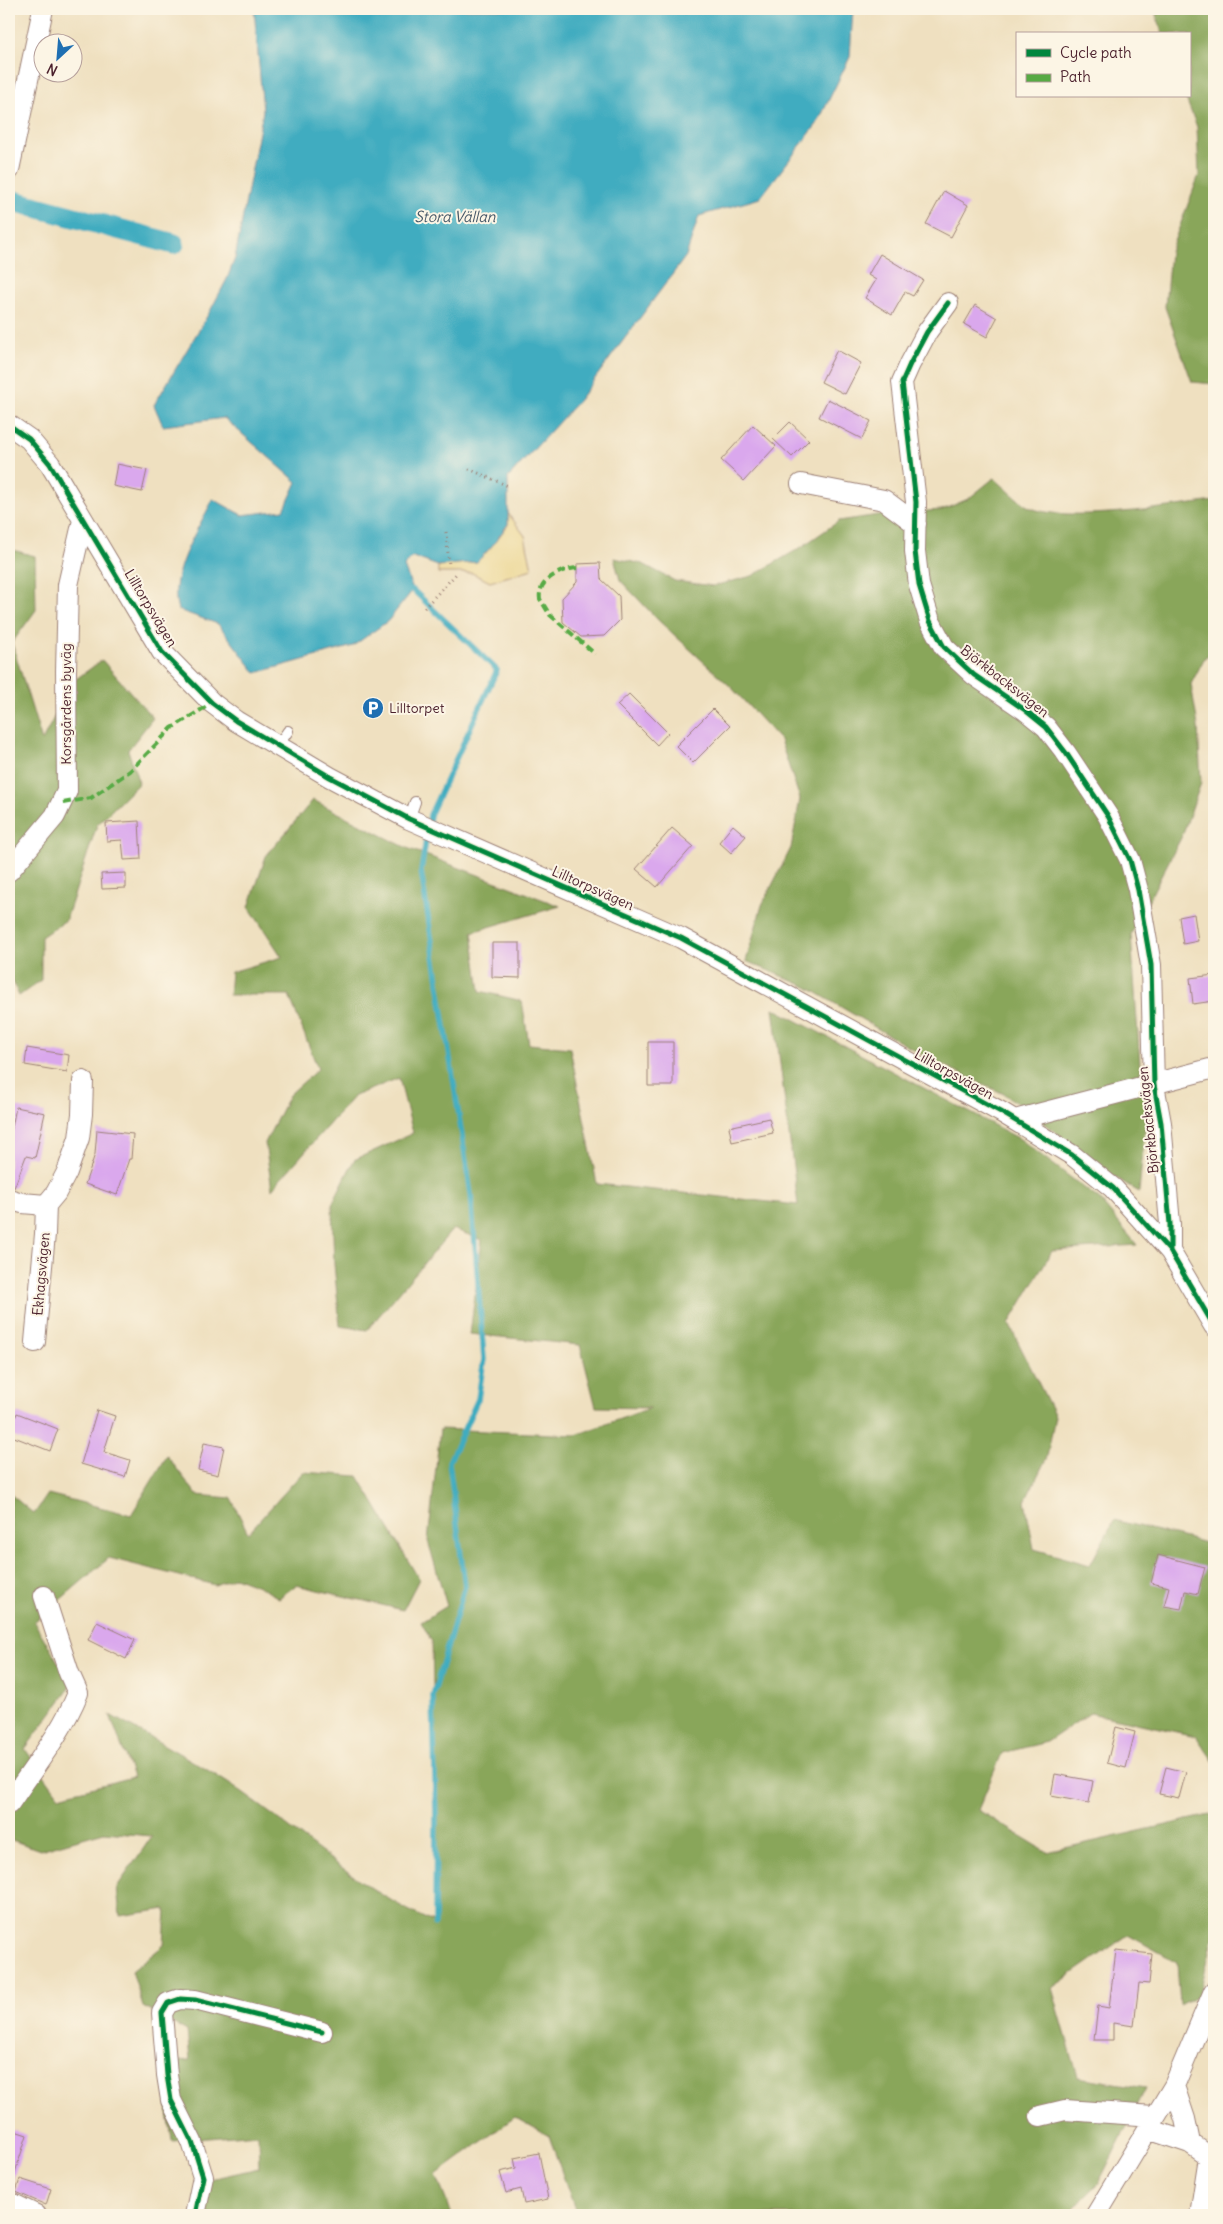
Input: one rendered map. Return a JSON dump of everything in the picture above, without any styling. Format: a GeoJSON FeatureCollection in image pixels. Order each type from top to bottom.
{"type":"FeatureCollection","features":[{"type":"Feature","properties":{"kind":"street"},"geometry":{"type":"LineString","coordinates":[[9,170],[43,9]]}},
{"type":"Feature","properties":{"kind":"street","name":"Björkbacksvägen"},"geometry":{"type":"LineString","coordinates":[[948,303],[927,332],[902,382],[916,502],[915,551],[920,585],[930,621],[944,647],[974,675],[1046,727],[1066,753],[1108,816],[1130,860],[1138,890],[1151,965],[1154,1085],[1161,1123],[1170,1224],[1170,1251]]}},
{"type":"Feature","properties":{"kind":"street","name":"Lilltorpsvägen"},"geometry":{"type":"LineString","coordinates":[[9,425],[38,448],[55,471],[162,652],[212,703],[236,721],[282,739],[412,811],[681,938],[1015,1120],[1072,1155],[1096,1173],[1170,1251],[1214,1326]]}},
{"type":"Feature","properties":{"kind":"street"},"geometry":{"type":"LineString","coordinates":[[801,484],[884,500],[916,524]]}},
{"type":"Feature","properties":{"kind":"street","name":"Korsgårdens byväg"},"geometry":{"type":"LineString","coordinates":[[9,871],[54,816],[63,803],[67,791],[66,671],[68,585],[83,520]]}},
{"type":"Feature","properties":{"kind":"street"},"geometry":{"type":"LineString","coordinates":[[1015,1120],[1074,1103],[1154,1085],[1214,1068]]}},
{"type":"Feature","properties":{"kind":"street"},"geometry":{"type":"LineString","coordinates":[[9,1199],[22,1203],[46,1205],[56,1193],[67,1172],[78,1138],[82,1114],[82,1081]]}},
{"type":"Feature","properties":{"kind":"street","name":"Ekhagsvägen"},"geometry":{"type":"LineString","coordinates":[[35,1342],[46,1234],[46,1205]]}},
{"type":"Feature","properties":{"kind":"street"},"geometry":{"type":"LineString","coordinates":[[9,1804],[52,1741],[78,1693],[69,1673],[44,1596]]}},
{"type":"Feature","properties":{"kind":"street"},"geometry":{"type":"LineString","coordinates":[[1096,2215],[1174,2086],[1214,1991]]}},
{"type":"Feature","properties":{"kind":"street"},"geometry":{"type":"LineString","coordinates":[[195,2215],[203,2177],[192,2142],[171,2100],[162,2013],[168,2003],[180,1999],[195,2000],[322,2032]]}},
{"type":"Feature","properties":{"kind":"street"},"geometry":{"type":"LineString","coordinates":[[1174,2086],[1185,2119],[1190,2143]]}},
{"type":"Feature","properties":{"kind":"street"},"geometry":{"type":"LineString","coordinates":[[1040,2116],[1065,2110],[1151,2123],[1190,2143],[1212,2159],[1200,2215]]}},
{"type":"Feature","properties":{"kind":"street"},"geometry":{"type":"LineString","coordinates":[[9,2202],[36,2215]]}},
{"type":"Feature","properties":{"kind":"path"},"geometry":{"type":"LineString","coordinates":[[469,469],[508,486]]}},
{"type":"Feature","properties":{"kind":"path"},"geometry":{"type":"LineString","coordinates":[[446,532],[448,565]]}},
{"type":"Feature","properties":{"kind":"path"},"geometry":{"type":"LineString","coordinates":[[424,608],[457,573]]}},
{"type":"Feature","properties":{"kind":"green space"},"geometry":{"type":"Polygon","coordinates":[[[1154,9],[1214,9],[1214,384],[1192,382],[1165,307],[1170,252],[1199,175],[1197,127],[1186,98],[1190,98],[1190,32],[1162,32],[1154,9]]]}},
{"type":"Feature","properties":{"kind":"green space"},"geometry":{"type":"Polygon","coordinates":[[[994,478],[1029,507],[1045,512],[1092,514],[1147,510],[1214,501],[1214,653],[1205,657],[1191,684],[1198,726],[1201,783],[1182,836],[1131,934],[1141,1079],[1147,1108],[1139,1192],[1115,1177],[1006,1095],[924,1056],[807,987],[746,961],[762,905],[791,848],[800,799],[780,740],[731,687],[658,620],[620,580],[614,558],[643,564],[675,581],[713,586],[752,576],[800,548],[839,521],[885,514],[942,510],[968,499],[994,478]]]}},
{"type":"Feature","properties":{"kind":"green space"},"geometry":{"type":"Polygon","coordinates":[[[9,549],[35,556],[36,610],[12,643],[42,741],[72,682],[102,660],[153,718],[128,750],[139,783],[97,825],[66,920],[41,937],[41,980],[19,996],[9,972],[9,549]]]}},
{"type":"Feature","properties":{"kind":"green space"},"geometry":{"type":"Polygon","coordinates":[[[313,800],[407,848],[560,906],[472,932],[480,991],[522,1001],[529,1044],[570,1048],[597,1184],[798,1205],[773,1008],[1020,1139],[1100,1200],[1137,1245],[1052,1251],[1009,1324],[1055,1416],[1047,1457],[1025,1501],[1034,1549],[1090,1565],[1114,1520],[1214,1545],[1214,1762],[1196,1736],[1090,1713],[1047,1742],[1002,1753],[978,1810],[1047,1852],[1214,1814],[1214,1935],[1199,1996],[1180,2006],[1177,1962],[1128,1935],[1052,1988],[1078,2077],[1146,2088],[1098,2184],[1067,2215],[577,2215],[549,2136],[515,2117],[436,2175],[452,2215],[195,2215],[197,2182],[259,2168],[258,2134],[172,2141],[161,2063],[190,2060],[187,2031],[143,2007],[132,1971],[164,1945],[166,1909],[120,1916],[117,1887],[152,1836],[104,1832],[40,1850],[9,1839],[9,1493],[34,1514],[48,1494],[131,1515],[167,1456],[197,1495],[231,1498],[248,1533],[303,1472],[358,1476],[419,1579],[403,1610],[296,1585],[279,1598],[258,1586],[235,1577],[215,1585],[109,1558],[34,1622],[72,1685],[25,1749],[59,1796],[133,1777],[110,1715],[228,1783],[380,1894],[435,1923],[436,1817],[432,1642],[421,1622],[447,1606],[428,1541],[440,1429],[576,1435],[650,1408],[596,1407],[580,1345],[470,1334],[482,1240],[453,1229],[367,1330],[340,1326],[334,1264],[332,1204],[354,1160],[413,1133],[399,1078],[354,1096],[272,1189],[265,1143],[289,1095],[318,1069],[289,995],[229,995],[231,972],[282,957],[249,907],[266,856],[313,800]]]}},
{"type":"Feature","properties":{"kind":"sand"},"geometry":{"type":"Polygon","coordinates":[[[508,513],[525,536],[532,569],[490,582],[472,573],[438,573],[438,566],[477,562],[508,525],[508,513]]]}},
{"type":"Feature","properties":{"kind":"water","name":"Stora Vällan"},"geometry":{"type":"Polygon","coordinates":[[[254,9],[853,9],[850,57],[817,124],[760,198],[699,216],[686,256],[579,400],[508,478],[508,524],[492,546],[477,562],[438,566],[413,557],[404,566],[413,590],[388,621],[353,646],[256,673],[218,624],[178,610],[176,596],[180,567],[192,538],[213,499],[242,515],[284,510],[297,482],[224,418],[163,426],[154,405],[209,313],[227,279],[235,258],[263,111],[254,9]]]}},
{"type":"Feature","properties":{"kind":"building"},"geometry":{"type":"Polygon","coordinates":[[[944,191],[968,205],[951,237],[926,224],[944,191]]]}},
{"type":"Feature","properties":{"kind":"building"},"geometry":{"type":"Polygon","coordinates":[[[880,254],[923,280],[913,296],[905,292],[892,315],[865,298],[876,280],[868,275],[880,254]]]}},
{"type":"Feature","properties":{"kind":"building"},"geometry":{"type":"Polygon","coordinates":[[[975,305],[997,318],[987,337],[964,324],[975,305]]]}},
{"type":"Feature","properties":{"kind":"building"},"geometry":{"type":"Polygon","coordinates":[[[837,350],[861,363],[845,394],[821,382],[837,350]]]}},
{"type":"Feature","properties":{"kind":"building"},"geometry":{"type":"Polygon","coordinates":[[[828,399],[871,421],[862,439],[819,417],[828,399]]]}},
{"type":"Feature","properties":{"kind":"building"},"geometry":{"type":"Polygon","coordinates":[[[790,422],[809,440],[792,457],[773,439],[790,422]]]}},
{"type":"Feature","properties":{"kind":"building"},"geometry":{"type":"Polygon","coordinates":[[[753,425],[776,446],[744,481],[721,460],[753,425]]]}},
{"type":"Feature","properties":{"kind":"building"},"geometry":{"type":"Polygon","coordinates":[[[117,464],[147,470],[142,492],[113,486],[117,464]]]}},
{"type":"Feature","properties":{"kind":"building"},"geometry":{"type":"Polygon","coordinates":[[[600,563],[601,579],[619,596],[620,620],[604,636],[581,637],[563,622],[562,598],[577,582],[577,564],[600,563]]]}},
{"type":"Feature","properties":{"kind":"building"},"geometry":{"type":"Polygon","coordinates":[[[629,694],[668,733],[657,745],[617,705],[629,694]]]}},
{"type":"Feature","properties":{"kind":"building"},"geometry":{"type":"Polygon","coordinates":[[[713,709],[730,726],[693,763],[676,746],[713,709]]]}},
{"type":"Feature","properties":{"kind":"building"},"geometry":{"type":"Polygon","coordinates":[[[139,821],[141,859],[124,860],[122,840],[107,841],[106,823],[139,821]]]}},
{"type":"Feature","properties":{"kind":"building"},"geometry":{"type":"Polygon","coordinates":[[[733,825],[746,836],[731,853],[719,842],[733,825]]]}},
{"type":"Feature","properties":{"kind":"building"},"geometry":{"type":"Polygon","coordinates":[[[672,828],[693,846],[657,887],[636,869],[672,828]]]}},
{"type":"Feature","properties":{"kind":"building"},"geometry":{"type":"Polygon","coordinates":[[[126,873],[126,888],[102,889],[101,874],[126,873]]]}},
{"type":"Feature","properties":{"kind":"building"},"geometry":{"type":"Polygon","coordinates":[[[1194,914],[1198,941],[1183,944],[1179,917],[1194,914]]]}},
{"type":"Feature","properties":{"kind":"building"},"geometry":{"type":"Polygon","coordinates":[[[492,943],[520,943],[520,978],[492,977],[492,943]]]}},
{"type":"Feature","properties":{"kind":"building"},"geometry":{"type":"Polygon","coordinates":[[[1214,975],[1214,1001],[1193,1004],[1190,978],[1214,975]]]}},
{"type":"Feature","properties":{"kind":"building"},"geometry":{"type":"Polygon","coordinates":[[[648,1042],[673,1042],[673,1086],[648,1086],[648,1042]]]}},
{"type":"Feature","properties":{"kind":"building"},"geometry":{"type":"Polygon","coordinates":[[[27,1048],[69,1055],[67,1072],[25,1065],[27,1048]]]}},
{"type":"Feature","properties":{"kind":"building"},"geometry":{"type":"Polygon","coordinates":[[[16,1107],[45,1113],[35,1158],[26,1156],[14,1188],[9,1187],[9,1143],[16,1107]]]}},
{"type":"Feature","properties":{"kind":"building"},"geometry":{"type":"Polygon","coordinates":[[[769,1118],[773,1133],[732,1142],[729,1127],[769,1118]]]}},
{"type":"Feature","properties":{"kind":"building"},"geometry":{"type":"Polygon","coordinates":[[[97,1130],[133,1134],[131,1159],[129,1159],[117,1195],[85,1184],[95,1154],[97,1130]]]}},
{"type":"Feature","properties":{"kind":"building"},"geometry":{"type":"Polygon","coordinates":[[[97,1410],[115,1416],[104,1452],[130,1460],[125,1477],[81,1464],[97,1410]]]}},
{"type":"Feature","properties":{"kind":"building"},"geometry":{"type":"Polygon","coordinates":[[[17,1413],[58,1429],[50,1451],[9,1435],[17,1413]]]}},
{"type":"Feature","properties":{"kind":"building"},"geometry":{"type":"Polygon","coordinates":[[[204,1443],[224,1447],[218,1475],[198,1470],[204,1443]]]}},
{"type":"Feature","properties":{"kind":"building"},"geometry":{"type":"Polygon","coordinates":[[[1158,1555],[1205,1567],[1198,1594],[1185,1591],[1181,1609],[1164,1606],[1169,1587],[1151,1583],[1158,1555]]]}},
{"type":"Feature","properties":{"kind":"building"},"geometry":{"type":"Polygon","coordinates":[[[97,1622],[135,1640],[126,1659],[88,1640],[97,1622]]]}},
{"type":"Feature","properties":{"kind":"building"},"geometry":{"type":"Polygon","coordinates":[[[1116,1727],[1135,1732],[1126,1768],[1107,1763],[1116,1727]]]}},
{"type":"Feature","properties":{"kind":"building"},"geometry":{"type":"Polygon","coordinates":[[[1166,1767],[1186,1772],[1179,1798],[1159,1794],[1166,1767]]]}},
{"type":"Feature","properties":{"kind":"building"},"geometry":{"type":"Polygon","coordinates":[[[1055,1774],[1093,1781],[1089,1803],[1051,1796],[1055,1774]]]}},
{"type":"Feature","properties":{"kind":"building"},"geometry":{"type":"Polygon","coordinates":[[[1116,1950],[1152,1954],[1149,1984],[1139,1983],[1134,2026],[1113,2023],[1113,2040],[1094,2040],[1098,2006],[1109,2008],[1116,1950]]]}},
{"type":"Feature","properties":{"kind":"building"},"geometry":{"type":"Polygon","coordinates":[[[9,2129],[27,2135],[12,2182],[9,2181],[9,2129]]]}},
{"type":"Feature","properties":{"kind":"building"},"geometry":{"type":"Polygon","coordinates":[[[539,2153],[548,2199],[524,2204],[521,2189],[506,2193],[500,2172],[516,2168],[514,2158],[539,2153]]]}},
{"type":"Feature","properties":{"kind":"building"},"geometry":{"type":"Polygon","coordinates":[[[20,2179],[51,2189],[46,2205],[16,2192],[20,2179]]]}},
{"type":"Feature","properties":{"kind":"waterway"},"geometry":{"type":"LineString","coordinates":[[14,201],[174,244]]}},
{"type":"Feature","properties":{"kind":"waterway"},"geometry":{"type":"LineString","coordinates":[[413,590],[497,670],[430,815],[421,871],[471,1194],[484,1359],[478,1399],[449,1462],[465,1586],[433,1696],[436,1817],[435,1924]]}},
{"type":"Feature","properties":{"kind":"marked path"},"geometry":{"type":"LineString","coordinates":[[577,568],[557,573],[546,581],[542,586],[540,599],[550,615],[595,654]]}},
{"type":"Feature","properties":{"kind":"marked path"},"geometry":{"type":"LineString","coordinates":[[63,803],[91,798],[130,771],[172,728],[212,703]]}},
{"type":"Feature","properties":{"kind":"cycle path"},"geometry":{"type":"LineString","coordinates":[[948,303],[927,332],[902,382],[916,502],[915,551],[919,585],[930,621],[944,647],[974,675],[1046,727],[1066,753],[1108,816],[1130,860],[1138,890],[1151,965],[1154,1085],[1161,1123],[1170,1224],[1170,1251]]}},
{"type":"Feature","properties":{"kind":"cycle path"},"geometry":{"type":"LineString","coordinates":[[9,425],[29,439],[50,464],[162,652],[212,703],[236,721],[330,777],[409,819],[681,938],[1001,1112],[1072,1155],[1113,1188],[1170,1251],[1214,1326]]}},
{"type":"Feature","properties":{"kind":"cycle path"},"geometry":{"type":"LineString","coordinates":[[195,2215],[203,2177],[192,2142],[171,2100],[162,2013],[168,2003],[180,1999],[195,2000],[322,2032]]}},
{"type":"Feature","properties":{"kind":"place","name":"Lilltorpet"},"geometry":{"type":"Point","coordinates":[373,708]}}]}
